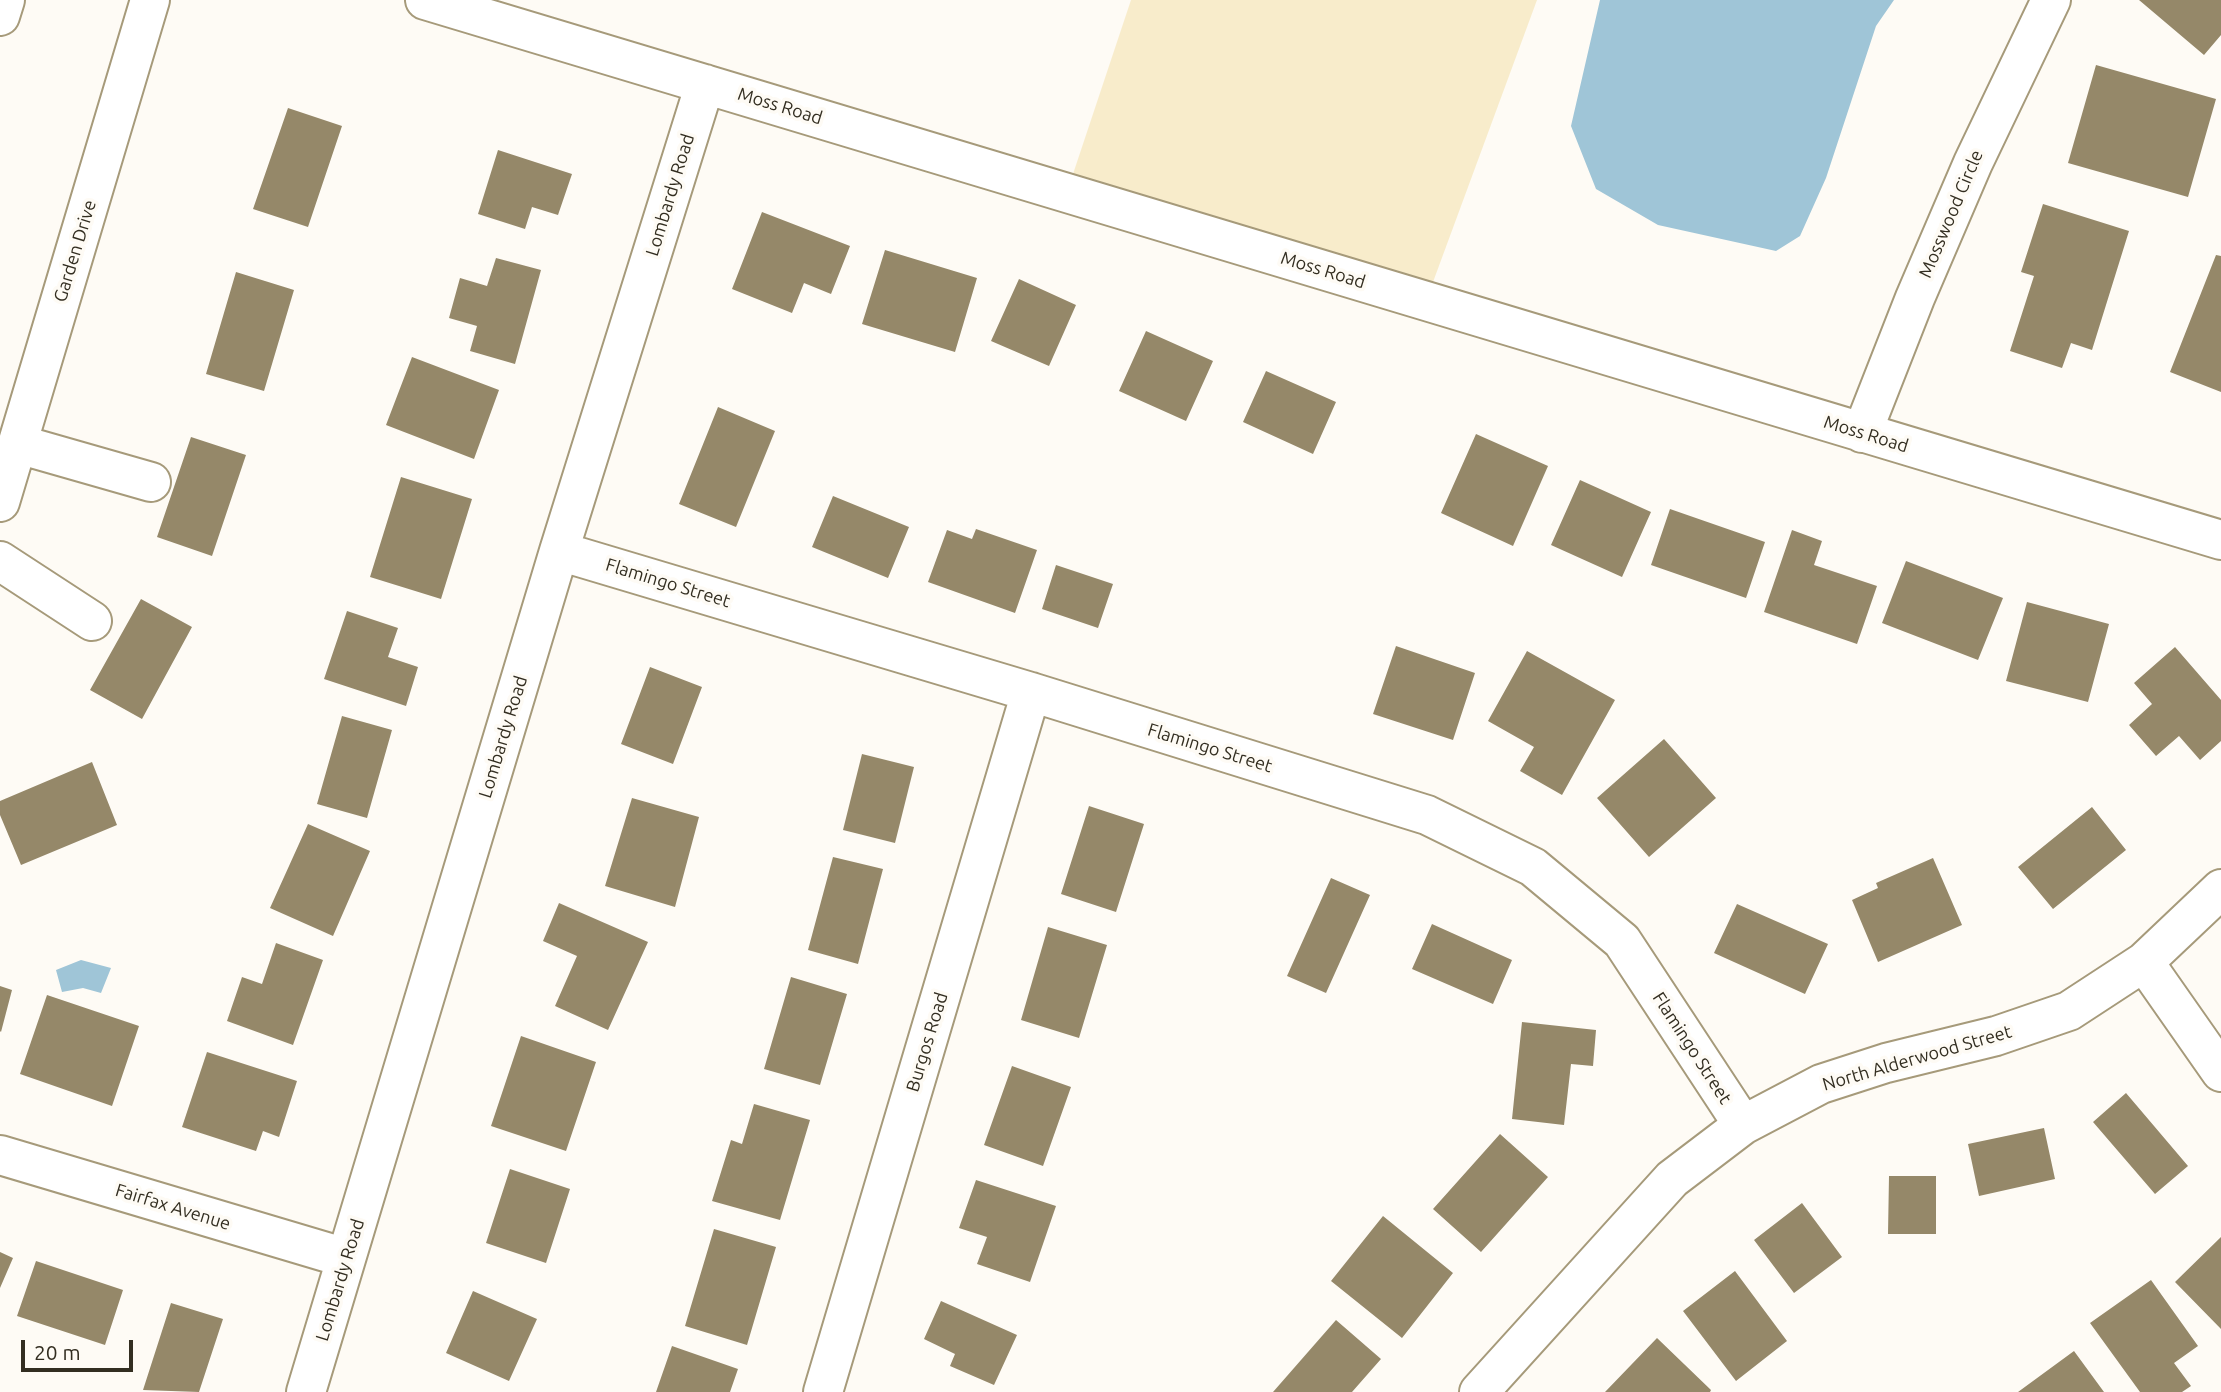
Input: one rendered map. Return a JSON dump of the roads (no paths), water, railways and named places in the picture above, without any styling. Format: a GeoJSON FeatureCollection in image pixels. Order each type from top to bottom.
{"type":"FeatureCollection","features":[{"type":"Feature","properties":{"kind":"street"},"geometry":{"type":"LineString","coordinates":[[0,16],[5,0]]}},
{"type":"Feature","properties":{"kind":"street","name":"Garden Drive"},"geometry":{"type":"LineString","coordinates":[[0,502],[150,0]]}},
{"type":"Feature","properties":{"kind":"street","name":"Moss Road"},"geometry":{"type":"LineString","coordinates":[[425,0],[2221,540]]}},
{"type":"Feature","properties":{"kind":"street","name":"Mosswood Circle"},"geometry":{"type":"LineString","coordinates":[[1863,433],[1915,298],[1973,163],[2051,0]]}},
{"type":"Feature","properties":{"kind":"street","name":"Lombardy Road"},"geometry":{"type":"LineString","coordinates":[[306,1392],[559,551],[705,84]]}},
{"type":"Feature","properties":{"kind":"street"},"geometry":{"type":"LineString","coordinates":[[18,444],[151,482]]}},
{"type":"Feature","properties":{"kind":"street","name":"Flamingo Street"},"geometry":{"type":"LineString","coordinates":[[559,551],[1031,692],[1427,815],[1534,867],[1622,941],[1742,1125]]}},
{"type":"Feature","properties":{"kind":"street"},"geometry":{"type":"LineString","coordinates":[[0,561],[92,621]]}},
{"type":"Feature","properties":{"kind":"street","name":"Burgos Road"},"geometry":{"type":"LineString","coordinates":[[822,1392],[1031,692]]}},
{"type":"Feature","properties":{"kind":"street","name":"North Alderwood Street"},"geometry":{"type":"LineString","coordinates":[[1479,1392],[1672,1179],[1742,1125],[1821,1084],[1886,1063],[1996,1036],[2069,1011],[2144,962],[2221,889]]}},
{"type":"Feature","properties":{"kind":"street"},"geometry":{"type":"LineString","coordinates":[[2144,962],[2221,1072]]}},
{"type":"Feature","properties":{"kind":"street","name":"Fairfax Avenue"},"geometry":{"type":"LineString","coordinates":[[0,1155],[346,1258]]}},
{"type":"Feature","properties":{"kind":"water"},"geometry":{"type":"Polygon","coordinates":[[[1600,0],[1894,0],[1876,26],[1826,178],[1800,236],[1776,251],[1658,225],[1596,189],[1571,126],[1600,0]]]}},
{"type":"Feature","properties":{"kind":"water"},"geometry":{"type":"Polygon","coordinates":[[[81,960],[111,968],[101,993],[83,988],[62,992],[56,970],[81,960]]]}}]}
